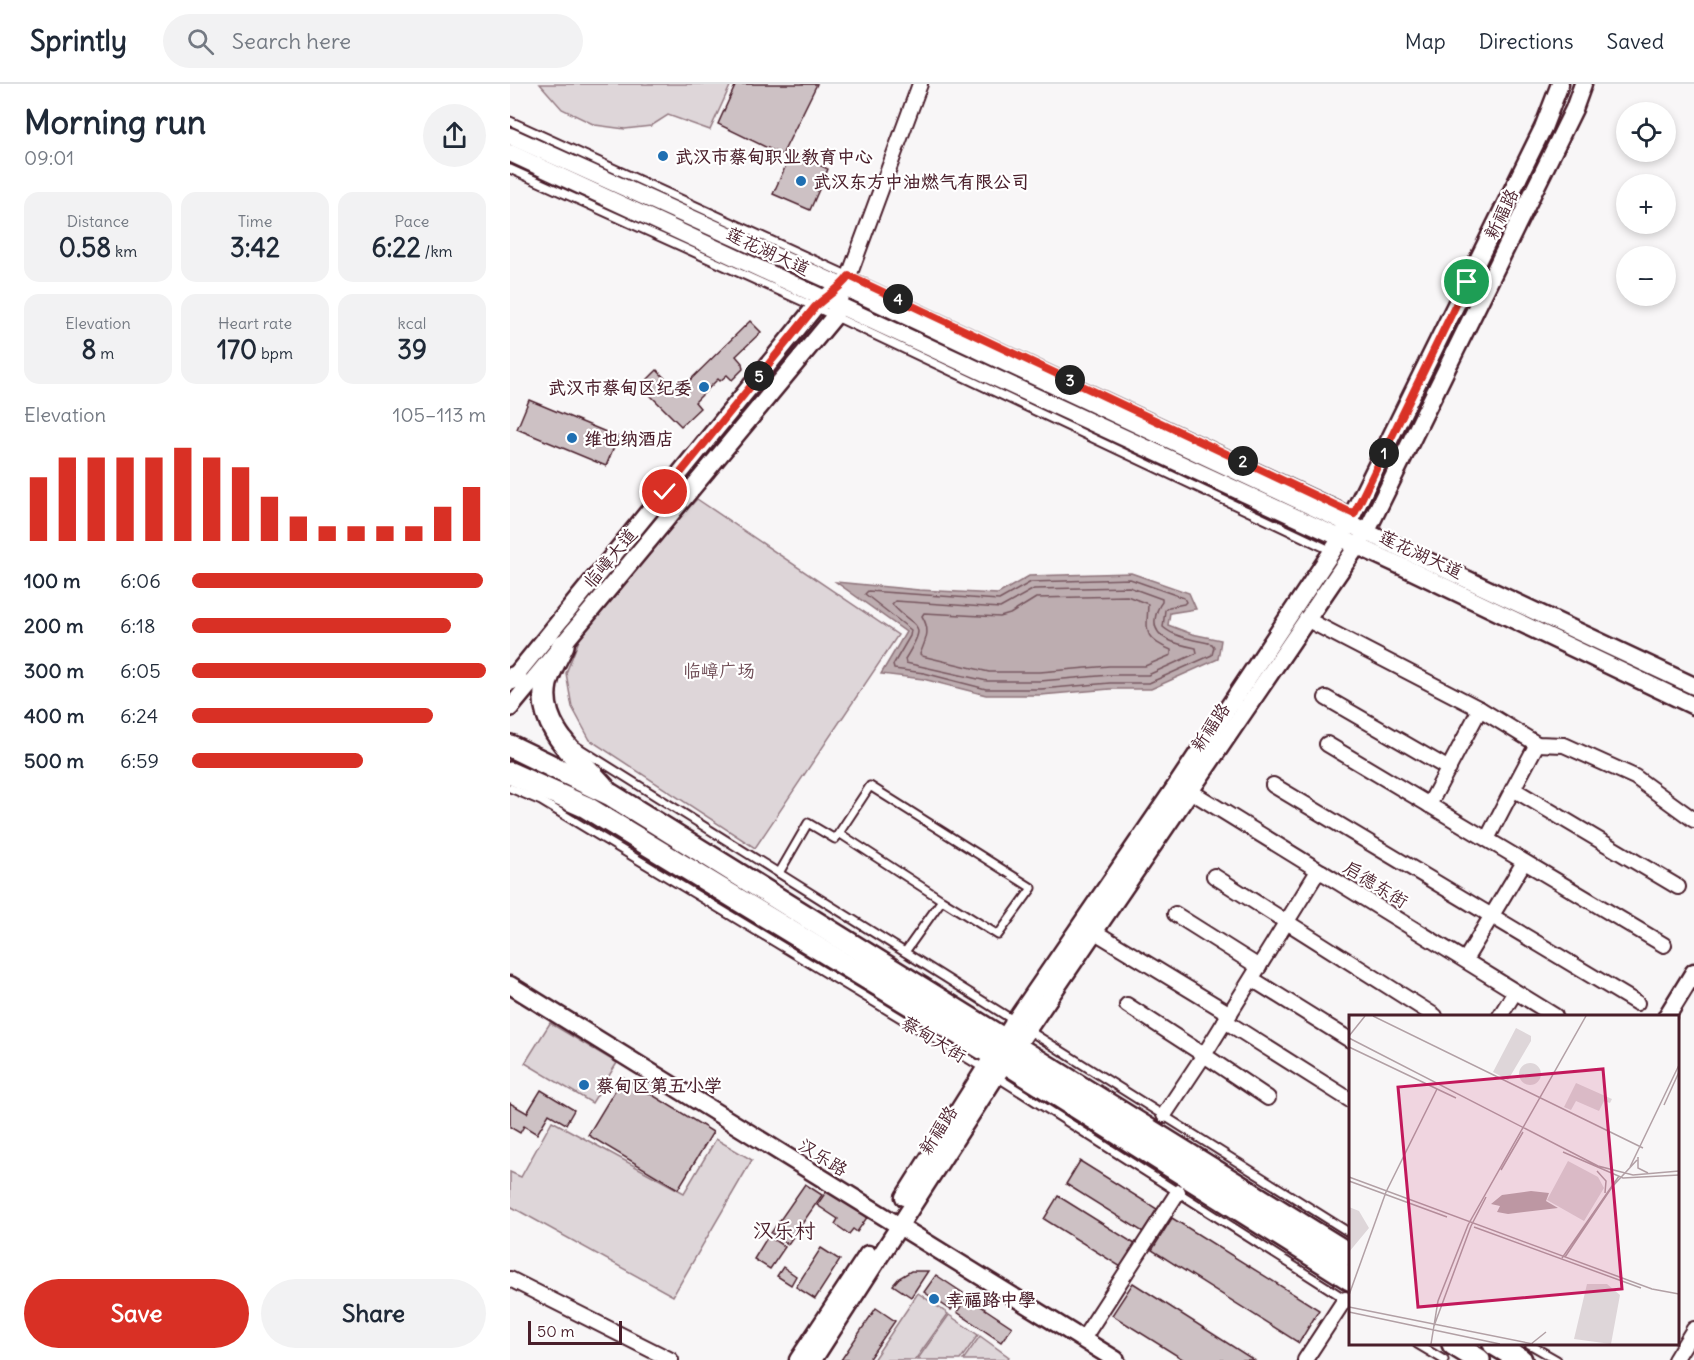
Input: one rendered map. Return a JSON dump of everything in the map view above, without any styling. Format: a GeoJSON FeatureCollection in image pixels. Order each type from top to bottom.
{"type":"FeatureCollection","features":[{"type":"Feature","properties":{"kind":"main road"},"geometry":{"type":"LineString","coordinates":[[563,645],[549,673],[545,687],[546,714],[556,734],[611,795]]}},
{"type":"Feature","properties":{"kind":"main road","name":"蔡甸大街"},"geometry":{"type":"LineString","coordinates":[[510,746],[611,795],[1349,1294]]}},
{"type":"Feature","properties":{"kind":"main road","name":"蔡甸大街"},"geometry":{"type":"LineString","coordinates":[[510,773],[586,807],[999,1058],[1349,1254]]}},
{"type":"Feature","properties":{"kind":"main road"},"geometry":{"type":"LineString","coordinates":[[1455,1345],[1479,1360]]}},
{"type":"Feature","properties":{"kind":"main road"},"geometry":{"type":"LineString","coordinates":[[1496,1345],[1521,1360]]}},
{"type":"Feature","properties":{"kind":"street"},"geometry":{"type":"LineString","coordinates":[[845,281],[920,84]]}},
{"type":"Feature","properties":{"kind":"street","name":"新福路"},"geometry":{"type":"LineString","coordinates":[[813,1360],[894,1224],[999,1058],[1184,787],[1350,534],[1543,128],[1560,84]]}},
{"type":"Feature","properties":{"kind":"street","name":"新福路"},"geometry":{"type":"LineString","coordinates":[[1021,1025],[1095,932],[1184,787],[1306,619],[1574,109],[1583,84]]}},
{"type":"Feature","properties":{"kind":"street","name":"莲花湖大道"},"geometry":{"type":"LineString","coordinates":[[510,136],[845,281],[1694,706]]}},
{"type":"Feature","properties":{"kind":"street","name":"莲花湖大道"},"geometry":{"type":"LineString","coordinates":[[510,153],[828,307],[1694,686]]}},
{"type":"Feature","properties":{"kind":"street","name":"临嶂大道"},"geometry":{"type":"LineString","coordinates":[[510,708],[563,645],[828,307],[845,281]]}},
{"type":"Feature","properties":{"kind":"street","name":"临嶂大道"},"geometry":{"type":"LineString","coordinates":[[512,680],[828,307]]}},
{"type":"Feature","properties":{"kind":"street"},"geometry":{"type":"LineString","coordinates":[[1306,619],[1480,709],[1538,744],[1564,745],[1635,777],[1694,820]]}},
{"type":"Feature","properties":{"kind":"street"},"geometry":{"type":"LineString","coordinates":[[1326,698],[1449,769]]}},
{"type":"Feature","properties":{"kind":"street"},"geometry":{"type":"LineString","coordinates":[[1429,806],[1480,709]]}},
{"type":"Feature","properties":{"kind":"street"},"geometry":{"type":"LineString","coordinates":[[1327,744],[1664,945]]}},
{"type":"Feature","properties":{"kind":"street"},"geometry":{"type":"LineString","coordinates":[[1487,840],[1538,744]]}},
{"type":"Feature","properties":{"kind":"street"},"geometry":{"type":"LineString","coordinates":[[1273,784],[1637,1003]]}},
{"type":"Feature","properties":{"kind":"street","name":"启德东街"},"geometry":{"type":"LineString","coordinates":[[1184,787],[1552,1015]]}},
{"type":"Feature","properties":{"kind":"street"},"geometry":{"type":"LineString","coordinates":[[1513,789],[1678,887]]}},
{"type":"Feature","properties":{"kind":"street"},"geometry":{"type":"LineString","coordinates":[[1465,960],[1524,862]]}},
{"type":"Feature","properties":{"kind":"street"},"geometry":{"type":"LineString","coordinates":[[1164,1115],[1315,876],[1322,872]]}},
{"type":"Feature","properties":{"kind":"street"},"geometry":{"type":"LineString","coordinates":[[1214,876],[1432,1015]]}},
{"type":"Feature","properties":{"kind":"street"},"geometry":{"type":"LineString","coordinates":[[1175,914],[1349,1039]]}},
{"type":"Feature","properties":{"kind":"street"},"geometry":{"type":"LineString","coordinates":[[1095,932],[1349,1100]]}},
{"type":"Feature","properties":{"kind":"street"},"geometry":{"type":"LineString","coordinates":[[1668,1015],[1694,972]]}},
{"type":"Feature","properties":{"kind":"street","name":"汉乐路"},"geometry":{"type":"LineString","coordinates":[[510,985],[1116,1360]]}},
{"type":"Feature","properties":{"kind":"street"},"geometry":{"type":"LineString","coordinates":[[1501,1015],[1515,992]]}},
{"type":"Feature","properties":{"kind":"street"},"geometry":{"type":"LineString","coordinates":[[1127,1005],[1268,1098]]}},
{"type":"Feature","properties":{"kind":"street"},"geometry":{"type":"LineString","coordinates":[[1083,1339],[1178,1192]]}},
{"type":"Feature","properties":{"kind":"street","name":"新福路"},"geometry":{"type":"LineString","coordinates":[[798,1360],[894,1224]]}},
{"type":"Feature","properties":{"kind":"street"},"geometry":{"type":"LineString","coordinates":[[510,1280],[671,1360]]}},
{"type":"Feature","properties":{"kind":"street"},"geometry":{"type":"LineString","coordinates":[[1305,1360],[1349,1294]]}},
{"type":"Feature","properties":{"kind":"street"},"geometry":{"type":"LineString","coordinates":[[1675,1360],[1694,1329]]}},
{"type":"Feature","properties":{"kind":"lane","name":"莲花湖大道"},"geometry":{"type":"LineString","coordinates":[[510,121],[845,281]]}},
{"type":"Feature","properties":{"kind":"lane","name":"莲花湖大道"},"geometry":{"type":"LineString","coordinates":[[510,169],[828,307]]}},
{"type":"Feature","properties":{"kind":"lane"},"geometry":{"type":"LineString","coordinates":[[556,734],[1349,1232]]}},
{"type":"Feature","properties":{"kind":"lane"},"geometry":{"type":"LineString","coordinates":[[779,873],[808,823],[835,840],[839,833],[870,786],[1032,888],[998,935],[839,833]]}},
{"type":"Feature","properties":{"kind":"lane","name":"蔡甸大街"},"geometry":{"type":"LineString","coordinates":[[510,788],[541,801],[999,1058],[1178,1192],[1349,1294]]}},
{"type":"Feature","properties":{"kind":"lane"},"geometry":{"type":"LineString","coordinates":[[905,952],[942,900]]}},
{"type":"Feature","properties":{"kind":"lane"},"geometry":{"type":"LineString","coordinates":[[1419,1345],[1444,1360]]}},
{"type":"Feature","properties":{"kind":"lane"},"geometry":{"type":"LineString","coordinates":[[1531,1345],[1557,1360]]}},
{"type":"Feature","properties":{"kind":"green space"},"geometry":{"type":"Polygon","coordinates":[[[540,84],[731,84],[710,130],[668,115],[651,126],[625,129],[595,125],[562,109],[540,84]]]}},
{"type":"Feature","properties":{"kind":"green space","name":"临嶂广场"},"geometry":{"type":"Polygon","coordinates":[[[697,499],[898,635],[755,848],[590,740],[572,707],[566,673],[583,630],[619,584],[697,499]]]}},
{"type":"Feature","properties":{"kind":"green space"},"geometry":{"type":"Polygon","coordinates":[[[550,1023],[617,1063],[592,1103],[525,1063],[550,1023]]]}},
{"type":"Feature","properties":{"kind":"green space"},"geometry":{"type":"Polygon","coordinates":[[[552,1121],[684,1193],[716,1139],[752,1160],[673,1296],[510,1206],[510,1172],[521,1177],[552,1121]]]}},
{"type":"Feature","properties":{"kind":"green space"},"geometry":{"type":"Polygon","coordinates":[[[918,1293],[948,1314],[915,1360],[873,1360],[918,1293]]]}},
{"type":"Feature","properties":{"kind":"green space"},"geometry":{"type":"Polygon","coordinates":[[[949,1315],[978,1335],[960,1360],[917,1360],[949,1315]]]}},
{"type":"Feature","properties":{"kind":"green space"},"geometry":{"type":"Polygon","coordinates":[[[980,1336],[1009,1357],[1007,1360],[963,1360],[980,1336]]]}},
{"type":"Feature","properties":{"kind":"water"},"geometry":{"type":"Polygon","coordinates":[[[1131,573],[1189,593],[1196,609],[1170,613],[1168,625],[1192,634],[1221,640],[1218,659],[1151,689],[1110,689],[1041,695],[986,695],[923,679],[881,674],[906,632],[836,582],[919,590],[998,594],[1029,576],[1131,573]]]}},
{"type":"Feature","properties":{"kind":"building"},"geometry":{"type":"Polygon","coordinates":[[[736,84],[817,84],[782,155],[718,124],[736,84]]]}},
{"type":"Feature","properties":{"kind":"building","name":"武汉东方中油燃气有限公司"},"geometry":{"type":"Polygon","coordinates":[[[792,152],[828,169],[810,210],[773,194],[792,152]]]}},
{"type":"Feature","properties":{"kind":"building"},"geometry":{"type":"Polygon","coordinates":[[[750,321],[761,332],[736,356],[742,363],[743,369],[732,380],[727,375],[720,381],[718,379],[695,402],[700,408],[681,426],[641,386],[657,370],[678,392],[750,321]]]}},
{"type":"Feature","properties":{"kind":"building"},"geometry":{"type":"Polygon","coordinates":[[[529,400],[618,437],[606,466],[517,429],[529,400]]]}},
{"type":"Feature","properties":{"kind":"building"},"geometry":{"type":"Polygon","coordinates":[[[623,1077],[713,1132],[678,1189],[588,1135],[623,1077]]]}},
{"type":"Feature","properties":{"kind":"building"},"geometry":{"type":"Polygon","coordinates":[[[541,1090],[574,1110],[566,1124],[549,1114],[537,1134],[524,1126],[520,1133],[510,1127],[510,1103],[527,1113],[541,1090]]]}},
{"type":"Feature","properties":{"kind":"building"},"geometry":{"type":"Polygon","coordinates":[[[1080,1161],[1157,1209],[1143,1232],[1066,1184],[1080,1161]]]}},
{"type":"Feature","properties":{"kind":"building"},"geometry":{"type":"Polygon","coordinates":[[[805,1184],[822,1195],[788,1244],[771,1233],[805,1184]]]}},
{"type":"Feature","properties":{"kind":"building"},"geometry":{"type":"Polygon","coordinates":[[[828,1189],[868,1216],[857,1232],[853,1229],[849,1234],[835,1224],[838,1219],[817,1205],[828,1189]]]}},
{"type":"Feature","properties":{"kind":"building"},"geometry":{"type":"Polygon","coordinates":[[[1058,1196],[1135,1244],[1121,1267],[1044,1219],[1058,1196]]]}},
{"type":"Feature","properties":{"kind":"building"},"geometry":{"type":"Polygon","coordinates":[[[1172,1218],[1319,1310],[1299,1343],[1152,1250],[1172,1218]]]}},
{"type":"Feature","properties":{"kind":"building"},"geometry":{"type":"Polygon","coordinates":[[[768,1236],[785,1247],[770,1269],[754,1259],[768,1236]]]}},
{"type":"Feature","properties":{"kind":"building"},"geometry":{"type":"Polygon","coordinates":[[[821,1248],[840,1260],[815,1299],[796,1287],[821,1248]]]}},
{"type":"Feature","properties":{"kind":"building"},"geometry":{"type":"Polygon","coordinates":[[[783,1267],[796,1276],[791,1285],[777,1276],[783,1267]]]}},
{"type":"Feature","properties":{"kind":"building"},"geometry":{"type":"Polygon","coordinates":[[[911,1271],[928,1271],[911,1297],[893,1285],[899,1278],[911,1271]]]}},
{"type":"Feature","properties":{"kind":"building"},"geometry":{"type":"Polygon","coordinates":[[[936,1275],[963,1293],[951,1310],[924,1292],[936,1275]]]}},
{"type":"Feature","properties":{"kind":"building"},"geometry":{"type":"Polygon","coordinates":[[[1133,1283],[1254,1360],[1184,1360],[1112,1315],[1133,1283]]]}},
{"type":"Feature","properties":{"kind":"building"},"geometry":{"type":"Polygon","coordinates":[[[967,1297],[1012,1327],[1001,1342],[957,1312],[967,1297]]]}},
{"type":"Feature","properties":{"kind":"building"},"geometry":{"type":"Polygon","coordinates":[[[876,1308],[895,1321],[868,1360],[841,1360],[876,1308]]]}},
{"type":"Feature","properties":{"kind":"place","name":"武汉市蔡甸职业教育中心"},"geometry":{"type":"Point","coordinates":[663,156]}},
{"type":"Feature","properties":{"kind":"place","name":"武汉东方中油燃气有限公司"},"geometry":{"type":"Point","coordinates":[801,181]}},
{"type":"Feature","properties":{"kind":"place","name":"武汉市蔡甸区纪委"},"geometry":{"type":"Point","coordinates":[704,387]}},
{"type":"Feature","properties":{"kind":"place","name":"维也纳酒店"},"geometry":{"type":"Point","coordinates":[572,438]}},
{"type":"Feature","properties":{"kind":"place","name":"蔡甸区第五小学"},"geometry":{"type":"Point","coordinates":[584,1085]}},
{"type":"Feature","properties":{"kind":"place","name":"幸福路中學"},"geometry":{"type":"Point","coordinates":[934,1299]}},
{"type":"Feature","properties":{"kind":"district","name":"汉乐村"},"geometry":{"type":"Point","coordinates":[784,1230]}},
{"type":"Feature","properties":{"kind":"route"},"geometry":{"type":"LineString","coordinates":[[665,492],[815,307],[842,286],[849,276],[1354,514],[1467,282]]}}]}
